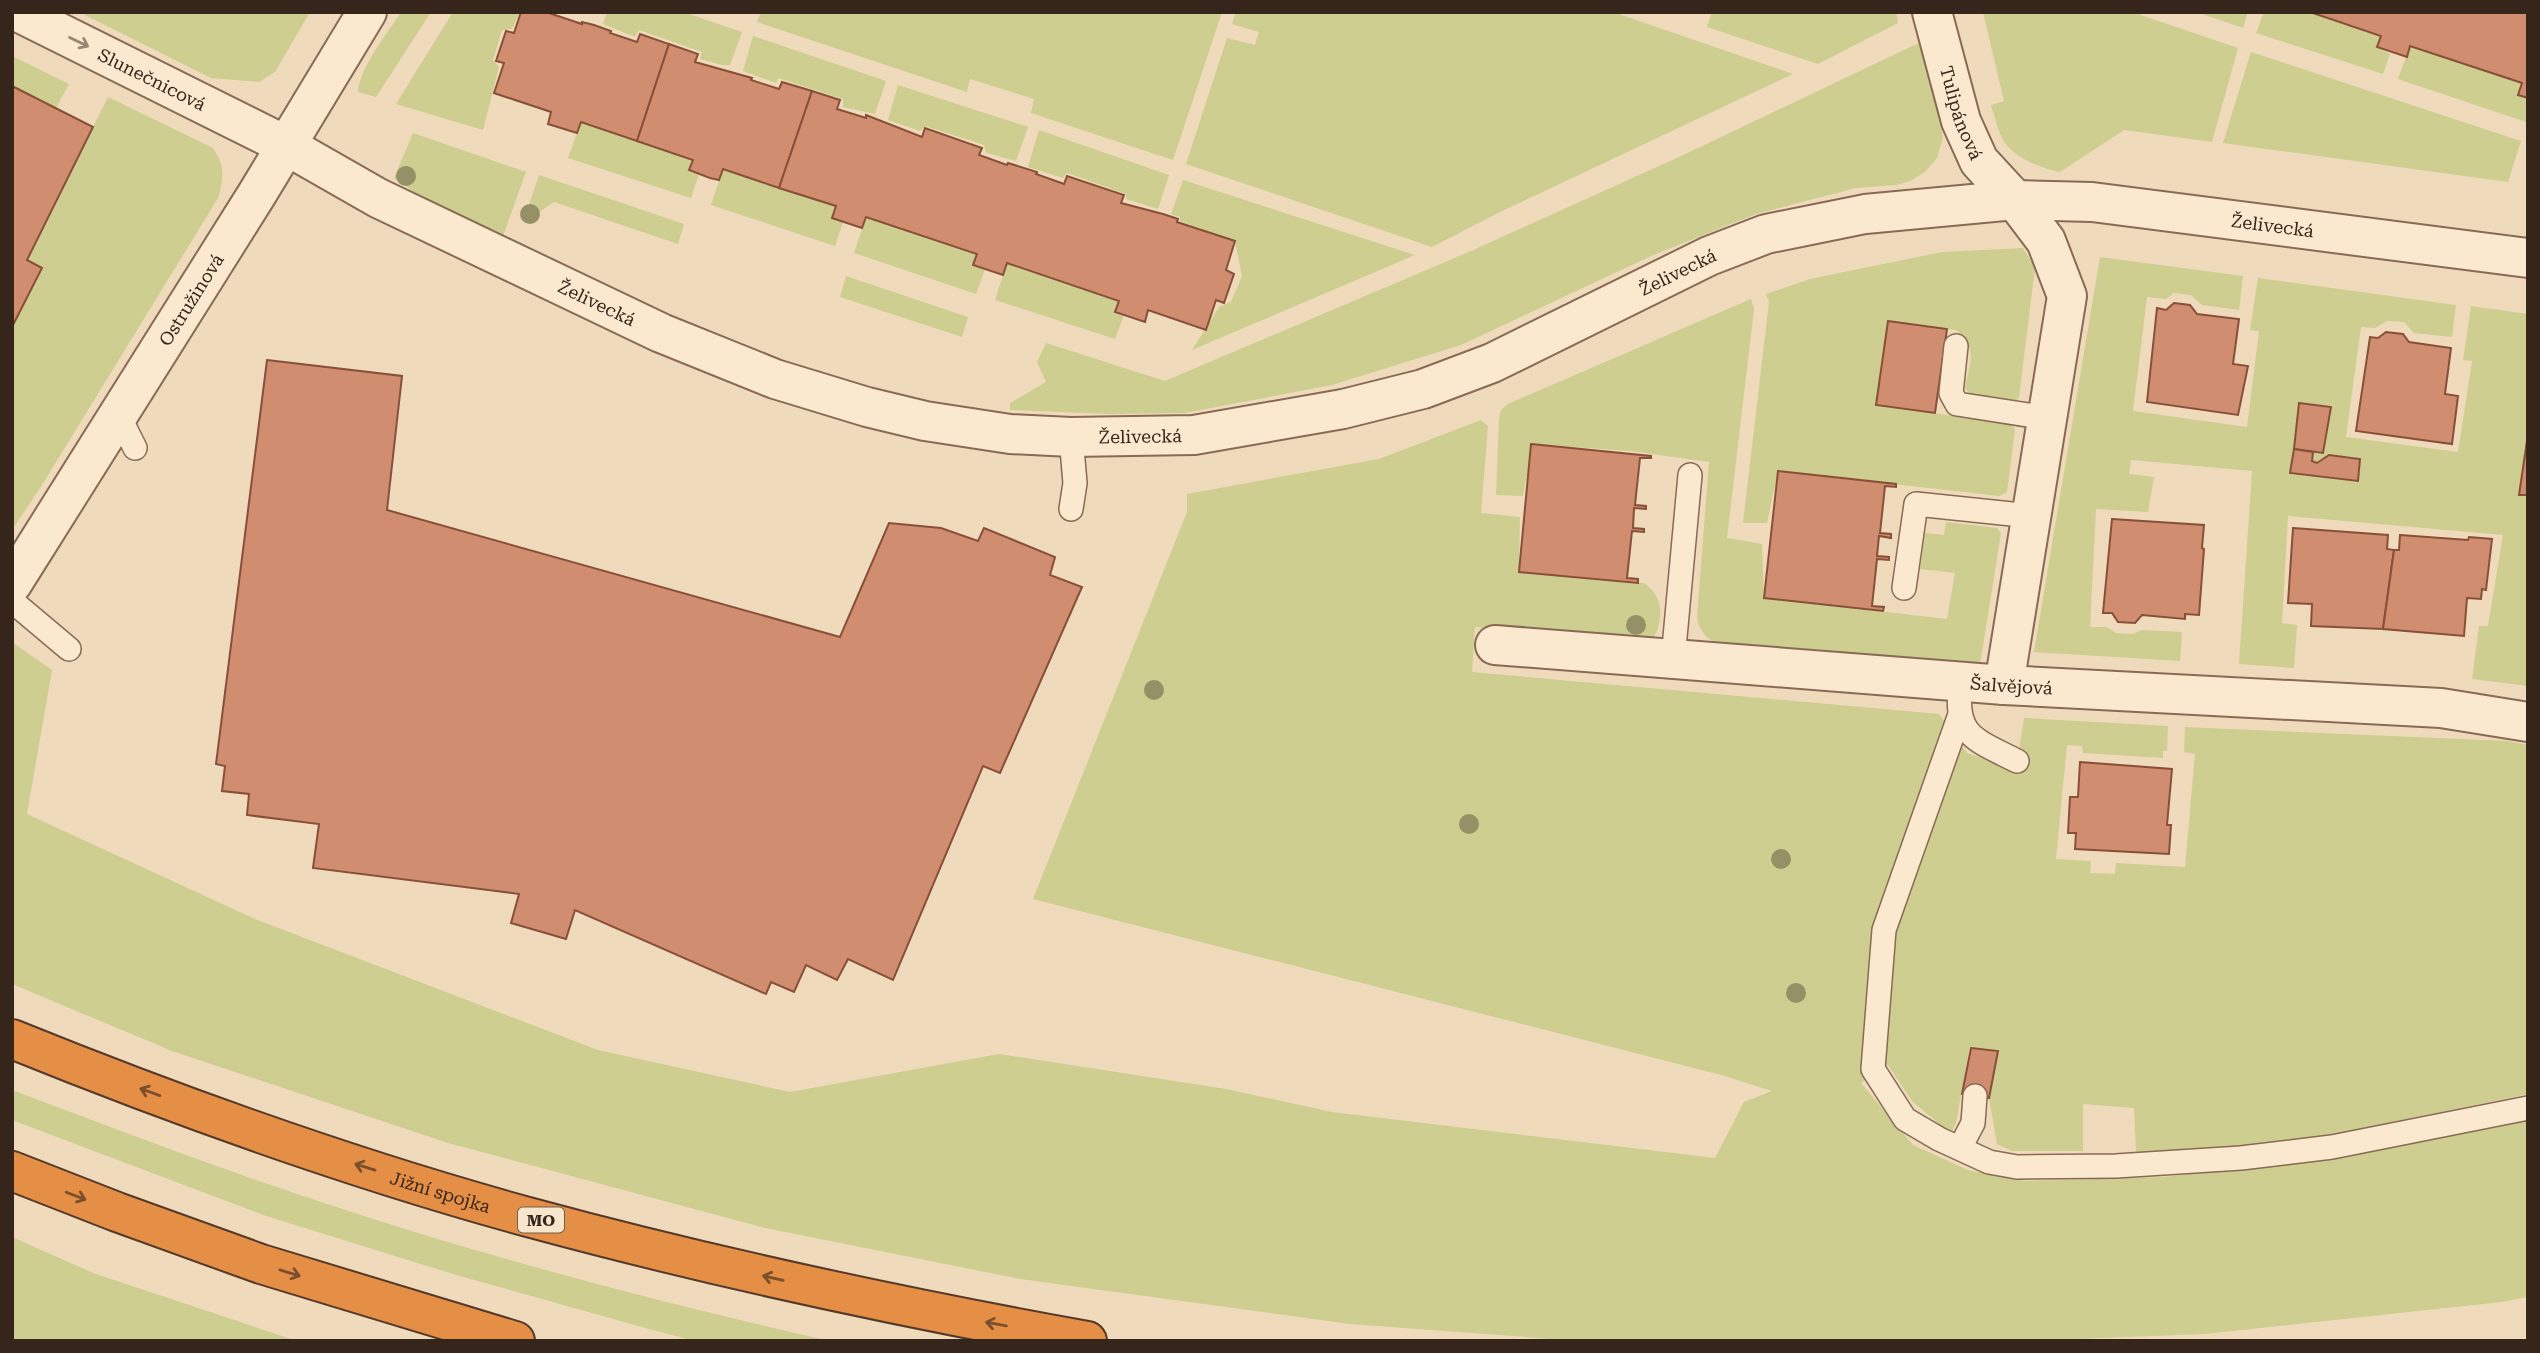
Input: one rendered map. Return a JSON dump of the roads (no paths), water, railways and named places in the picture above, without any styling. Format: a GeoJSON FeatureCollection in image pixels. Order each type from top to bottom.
{"type":"FeatureCollection","features":[{"type":"Feature","properties":{"kind":"highway","name":"Jižní spojka"},"geometry":{"type":"LineString","coordinates":[[12,1039],[226,1120],[359,1166],[525,1216],[676,1256],[821,1289],[1087,1341]]}},
{"type":"Feature","properties":{"kind":"highway"},"geometry":{"type":"LineString","coordinates":[[12,1171],[261,1264],[515,1341]]}},
{"type":"Feature","properties":{"kind":"street","name":"Slunečnicová"},"geometry":{"type":"LineString","coordinates":[[18,12],[287,146]]}},
{"type":"Feature","properties":{"kind":"street","name":"Ostružinová"},"geometry":{"type":"LineString","coordinates":[[12,584],[287,146],[367,12]]}},
{"type":"Feature","properties":{"kind":"street","name":"Tulipánová"},"geometry":{"type":"LineString","coordinates":[[1932,12],[1961,121],[1979,161],[2015,201]]}},
{"type":"Feature","properties":{"kind":"street","name":"Želivecká"},"geometry":{"type":"LineString","coordinates":[[287,146],[378,198],[504,260],[661,333],[775,379],[867,407],[925,421],[1010,433],[1072,437],[1194,435],[1357,406],[1423,389],[1492,363],[1709,256],[1766,234],[1865,214],[2015,201],[2092,202],[2528,258]]}},
{"type":"Feature","properties":{"kind":"street"},"geometry":{"type":"LineString","coordinates":[[2004,685],[2067,296],[2046,241],[2015,201]]}},
{"type":"Feature","properties":{"kind":"street","name":"Šalvějová"},"geometry":{"type":"LineString","coordinates":[[1495,645],[1673,659],[1960,699],[2004,685],[2441,708],[2528,722]]}},
{"type":"Feature","properties":{"kind":"lane"},"geometry":{"type":"LineString","coordinates":[[1956,346],[1951,393],[1957,404],[2047,418]]}},
{"type":"Feature","properties":{"kind":"lane"},"geometry":{"type":"LineString","coordinates":[[118,414],[135,448]]}},
{"type":"Feature","properties":{"kind":"lane"},"geometry":{"type":"LineString","coordinates":[[1071,509],[1075,483],[1072,437]]}},
{"type":"Feature","properties":{"kind":"lane"},"geometry":{"type":"LineString","coordinates":[[1673,659],[1690,475]]}},
{"type":"Feature","properties":{"kind":"lane"},"geometry":{"type":"LineString","coordinates":[[1905,588],[1916,504],[2031,516]]}},
{"type":"Feature","properties":{"kind":"lane"},"geometry":{"type":"LineString","coordinates":[[12,601],[69,649]]}},
{"type":"Feature","properties":{"kind":"lane"},"geometry":{"type":"LineString","coordinates":[[1960,699],[1972,738],[2017,761]]}},
{"type":"Feature","properties":{"kind":"lane"},"geometry":{"type":"LineString","coordinates":[[1960,699],[1884,930],[1873,1069],[1905,1119],[1989,1162],[2017,1167],[2116,1166],[2241,1158],[2332,1147],[2528,1108]]}},
{"type":"Feature","properties":{"kind":"lane"},"geometry":{"type":"LineString","coordinates":[[1960,1149],[1973,1122],[1975,1096]]}}]}
